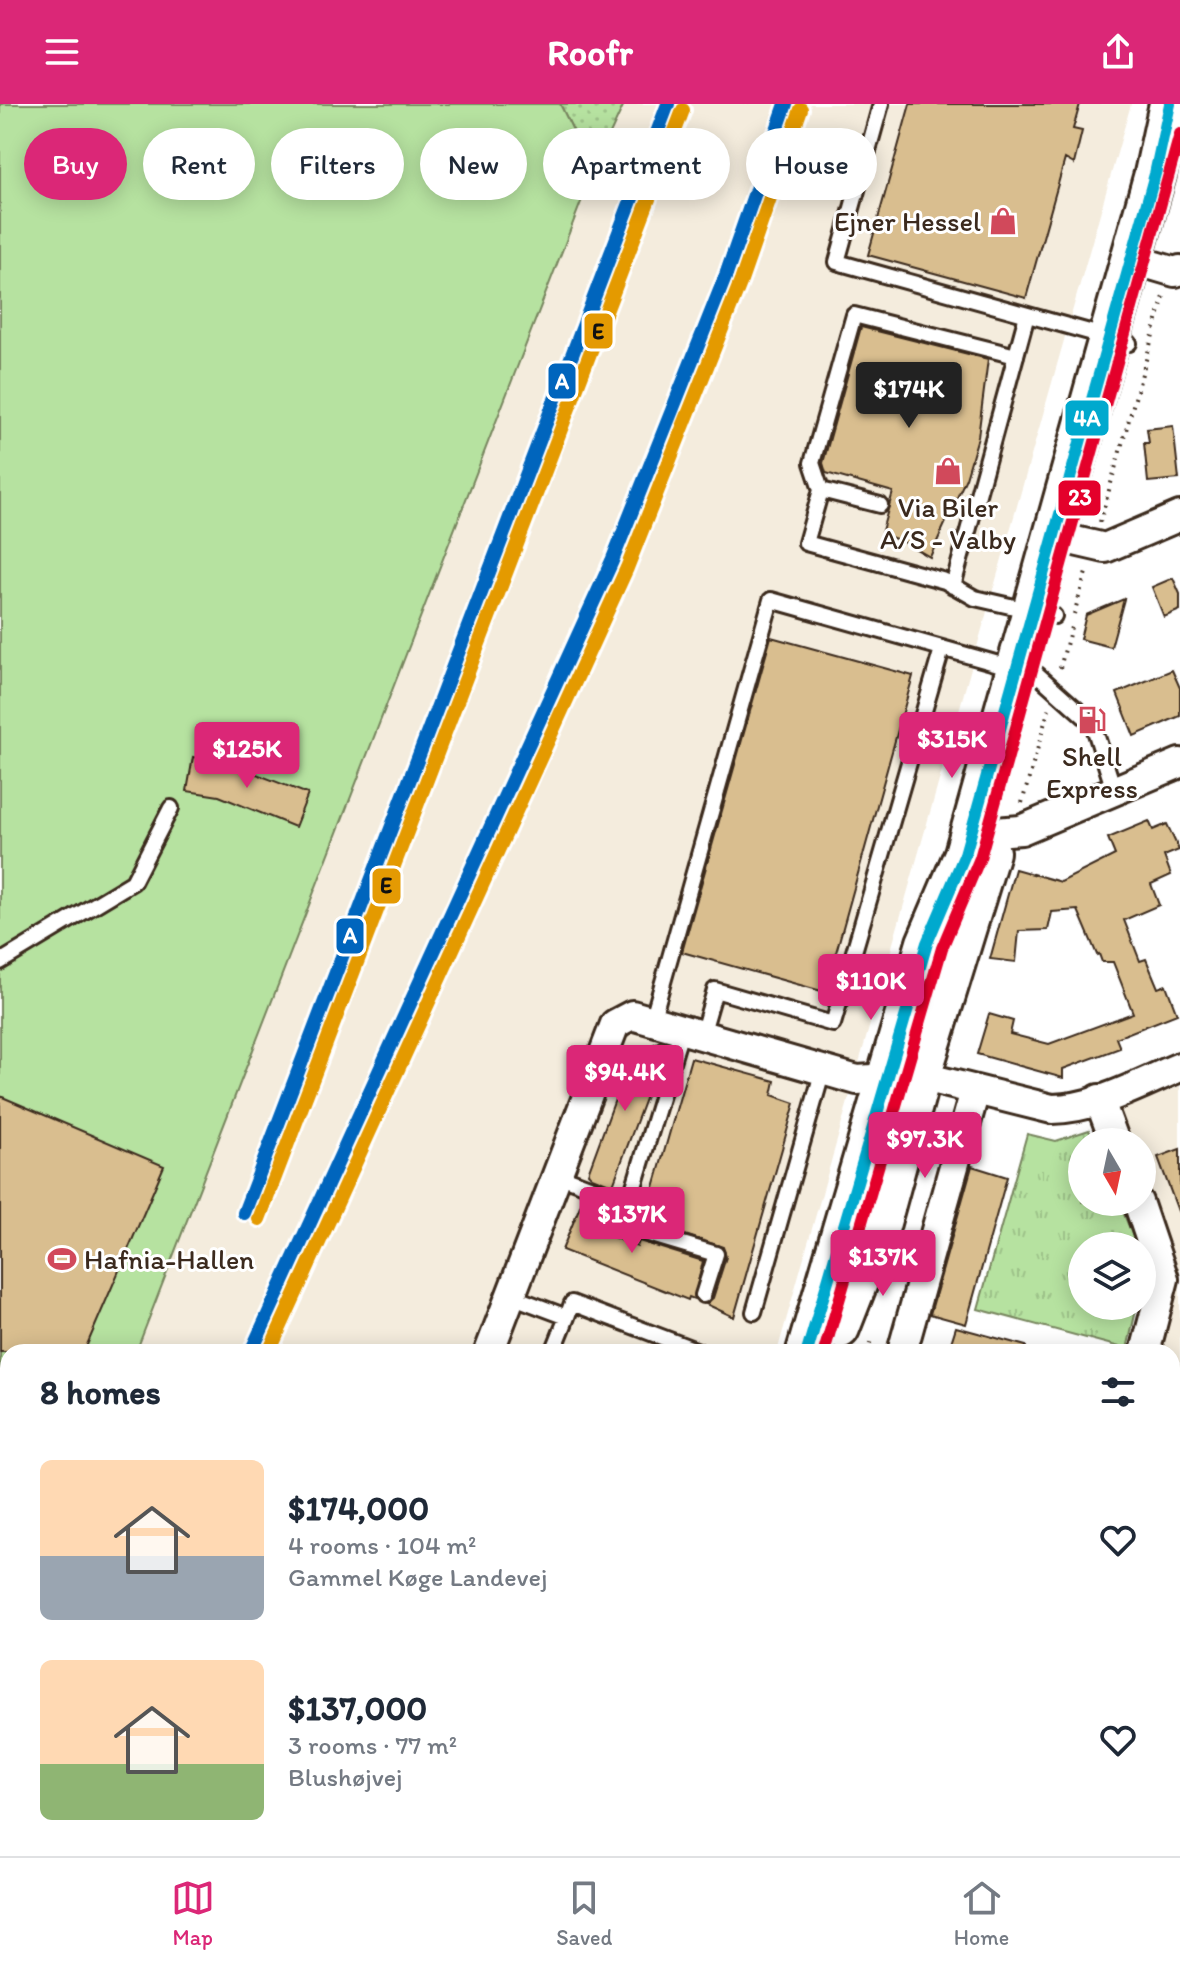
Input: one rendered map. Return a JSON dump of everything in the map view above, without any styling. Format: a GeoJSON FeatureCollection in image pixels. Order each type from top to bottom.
{"type":"FeatureCollection","features":[{"type":"Feature","properties":{"kind":"main road"},"geometry":{"type":"LineString","coordinates":[[1158,266],[1170,104]]}},
{"type":"Feature","properties":{"kind":"main road"},"geometry":{"type":"LineString","coordinates":[[810,1344],[994,830],[1036,678],[1043,614],[1074,541],[1119,340],[1158,266],[1180,157]]}},
{"type":"Feature","properties":{"kind":"main road"},"geometry":{"type":"LineString","coordinates":[[834,1344],[843,1313],[879,1226],[905,1076]]}},
{"type":"Feature","properties":{"kind":"street"},"geometry":{"type":"LineString","coordinates":[[1074,541],[1105,548],[1180,516]]}},
{"type":"Feature","properties":{"kind":"street"},"geometry":{"type":"LineString","coordinates":[[994,830],[1114,790],[1180,763]]}},
{"type":"Feature","properties":{"kind":"street"},"geometry":{"type":"LineString","coordinates":[[492,1344],[615,1024],[632,1015],[857,1080],[905,1076],[1052,1109],[1067,1109],[1099,1099],[1180,1067]]}},
{"type":"Feature","properties":{"kind":"street"},"geometry":{"type":"LineString","coordinates":[[904,1344],[975,1091]]}},
{"type":"Feature","properties":{"kind":"street"},"geometry":{"type":"LineString","coordinates":[[1099,1099],[1110,1128]]}},
{"type":"Feature","properties":{"kind":"street"},"geometry":{"type":"LineString","coordinates":[[1143,1216],[1164,1279],[1147,1344]]}},
{"type":"Feature","properties":{"kind":"lane"},"geometry":{"type":"LineString","coordinates":[[881,104],[837,262],[1119,340]]}},
{"type":"Feature","properties":{"kind":"lane"},"geometry":{"type":"LineString","coordinates":[[1016,356],[854,315],[812,463],[821,490],[806,543],[953,586],[975,598],[1043,614]]}},
{"type":"Feature","properties":{"kind":"lane"},"geometry":{"type":"LineString","coordinates":[[953,586],[1027,315]]}},
{"type":"Feature","properties":{"kind":"lane"},"geometry":{"type":"LineString","coordinates":[[821,490],[880,505]]}},
{"type":"Feature","properties":{"kind":"lane"},"geometry":{"type":"LineString","coordinates":[[652,1021],[771,600],[1036,678],[1093,724],[1114,790]]}},
{"type":"Feature","properties":{"kind":"lane"},"geometry":{"type":"LineString","coordinates":[[703,1295],[716,1254],[622,1226],[629,1202],[692,1032],[715,990],[833,1024],[942,649]]}},
{"type":"Feature","properties":{"kind":"lane"},"geometry":{"type":"LineString","coordinates":[[0,962],[133,882],[171,808]]}},
{"type":"Feature","properties":{"kind":"lane"},"geometry":{"type":"LineString","coordinates":[[754,1312],[823,1070]]}},
{"type":"Feature","properties":{"kind":"lane"},"geometry":{"type":"LineString","coordinates":[[558,1175],[629,1202]]}},
{"type":"Feature","properties":{"kind":"lane"},"geometry":{"type":"LineString","coordinates":[[511,1296],[567,1317]]}},
{"type":"Feature","properties":{"kind":"lane"},"geometry":{"type":"LineString","coordinates":[[556,1344],[572,1303],[680,1344]]}},
{"type":"Feature","properties":{"kind":"path"},"geometry":{"type":"LineString","coordinates":[[994,830],[1074,541],[1158,266]]}},
{"type":"Feature","properties":{"kind":"path"},"geometry":{"type":"LineString","coordinates":[[870,1344],[872,1337]]}},
{"type":"Feature","properties":{"kind":"shaded area"},"geometry":{"type":"Polygon","coordinates":[[[624,104],[1131,104],[779,1344],[139,1344],[582,200],[730,200],[730,128],[613,128],[624,104]]]}},
{"type":"Feature","properties":{"kind":"shaded area"},"geometry":{"type":"Polygon","coordinates":[[[1180,1086],[1180,1344],[1162,1344],[1177,1290],[1174,1258],[1156,1214],[1156,1128],[1121,1128],[1114,1112],[1180,1086]]]}},
{"type":"Feature","properties":{"kind":"green space"},"geometry":{"type":"Polygon","coordinates":[[[0,104],[560,104],[572,128],[543,128],[543,200],[582,200],[139,1344],[0,1344],[0,104]]]}},
{"type":"Feature","properties":{"kind":"green space"},"geometry":{"type":"Polygon","coordinates":[[[560,104],[624,104],[613,128],[572,128],[560,104]]]}},
{"type":"Feature","properties":{"kind":"green space"},"geometry":{"type":"Polygon","coordinates":[[[1027,1134],[1056,1141],[1068,1137],[1068,1216],[1125,1216],[1131,1232],[1068,1232],[1068,1320],[1134,1320],[1128,1344],[1108,1344],[978,1309],[1027,1134]]]}},
{"type":"Feature","properties":{"kind":"building"},"geometry":{"type":"Polygon","coordinates":[[[910,104],[1080,104],[1073,129],[1082,131],[1074,164],[1065,159],[1026,298],[868,255],[910,104]]]}},
{"type":"Feature","properties":{"kind":"building"},"geometry":{"type":"Polygon","coordinates":[[[861,327],[988,359],[978,437],[966,478],[930,557],[902,541],[881,534],[893,492],[826,473],[823,463],[861,327]]]}},
{"type":"Feature","properties":{"kind":"building"},"geometry":{"type":"Polygon","coordinates":[[[1173,426],[1179,479],[1148,482],[1144,443],[1149,443],[1147,429],[1173,426]]]}},
{"type":"Feature","properties":{"kind":"building"},"geometry":{"type":"Polygon","coordinates":[[[1173,578],[1180,594],[1180,610],[1164,617],[1152,587],[1173,578]]]}},
{"type":"Feature","properties":{"kind":"building"},"geometry":{"type":"Polygon","coordinates":[[[1124,599],[1111,647],[1080,639],[1086,615],[1124,599]]]}},
{"type":"Feature","properties":{"kind":"building"},"geometry":{"type":"Polygon","coordinates":[[[771,637],[913,676],[825,992],[682,952],[771,637]]]}},
{"type":"Feature","properties":{"kind":"building"},"geometry":{"type":"Polygon","coordinates":[[[1172,670],[1180,688],[1180,716],[1134,736],[1117,693],[1172,670]]]}},
{"type":"Feature","properties":{"kind":"building"},"geometry":{"type":"Polygon","coordinates":[[[193,757],[231,764],[308,794],[295,827],[219,796],[187,791],[193,757]]]}},
{"type":"Feature","properties":{"kind":"building"},"geometry":{"type":"Polygon","coordinates":[[[1149,821],[1153,830],[1167,824],[1179,850],[1164,856],[1171,875],[1151,884],[1159,905],[1124,920],[1140,961],[1146,959],[1158,988],[1166,985],[1177,1014],[1116,1038],[1120,1048],[1063,1069],[1063,1078],[977,1054],[989,1014],[1013,1021],[1010,1034],[1049,1044],[1133,1013],[1113,962],[1102,962],[1097,955],[1078,910],[1052,912],[1048,930],[1019,931],[1016,962],[990,959],[1015,869],[1061,882],[1115,855],[1108,838],[1149,821]]]}},
{"type":"Feature","properties":{"kind":"building"},"geometry":{"type":"Polygon","coordinates":[[[660,1041],[666,1042],[614,1182],[612,1185],[592,1177],[588,1173],[631,1056],[660,1041]]]}},
{"type":"Feature","properties":{"kind":"building"},"geometry":{"type":"Polygon","coordinates":[[[691,1058],[775,1081],[772,1095],[795,1103],[734,1317],[706,1304],[713,1298],[726,1257],[723,1247],[644,1222],[691,1058]]]}},
{"type":"Feature","properties":{"kind":"building","name":"Hafnia-Hallen"},"geometry":{"type":"Polygon","coordinates":[[[0,1096],[164,1166],[87,1344],[0,1344],[0,1096]]]}},
{"type":"Feature","properties":{"kind":"building"},"geometry":{"type":"Polygon","coordinates":[[[1180,1149],[1180,1210],[1178,1211],[1158,1157],[1180,1149]]]}},
{"type":"Feature","properties":{"kind":"building"},"geometry":{"type":"Polygon","coordinates":[[[972,1166],[1007,1177],[966,1324],[930,1314],[972,1166]]]}},
{"type":"Feature","properties":{"kind":"building"},"geometry":{"type":"Polygon","coordinates":[[[584,1196],[604,1203],[594,1229],[637,1247],[639,1241],[703,1261],[694,1299],[689,1297],[688,1300],[562,1250],[584,1196]]]}},
{"type":"Feature","properties":{"kind":"building"},"geometry":{"type":"Polygon","coordinates":[[[956,1327],[1019,1344],[951,1344],[956,1327]]]}},
{"type":"Feature","properties":{"kind":"transit line","name":"A"},"geometry":{"type":"LineString","coordinates":[[244,1213],[668,104]]}},
{"type":"Feature","properties":{"kind":"transit line","name":"A"},"geometry":{"type":"LineString","coordinates":[[255,1344],[612,561],[726,275],[786,104]]}},
{"type":"Feature","properties":{"kind":"transit line","name":"4A"},"geometry":{"type":"LineString","coordinates":[[809,1344],[927,943],[965,854],[1155,174],[1170,104]]}},
{"type":"Feature","properties":{"kind":"transit line","name":"E"},"geometry":{"type":"LineString","coordinates":[[273,1344],[627,568],[741,281],[801,109]]}},
{"type":"Feature","properties":{"kind":"transit line","name":"E"},"geometry":{"type":"LineString","coordinates":[[259,1219],[683,110]]}},
{"type":"Feature","properties":{"kind":"transit line","name":"23"},"geometry":{"type":"LineString","coordinates":[[826,1344],[942,948],[980,858],[1180,134]]}},
{"type":"Feature","properties":{"kind":"place","name":"Ejner Hessel"},"geometry":{"type":"Point","coordinates":[1003,221]}},
{"type":"Feature","properties":{"kind":"place","name":"Via Biler A/S - Valby"},"geometry":{"type":"Point","coordinates":[948,471]}},
{"type":"Feature","properties":{"kind":"place","name":"Shell Express"},"geometry":{"type":"Point","coordinates":[1092,720]}},
{"type":"Feature","properties":{"kind":"place","name":"Hafnia-Hallen"},"geometry":{"type":"Point","coordinates":[62,1259]}}]}
